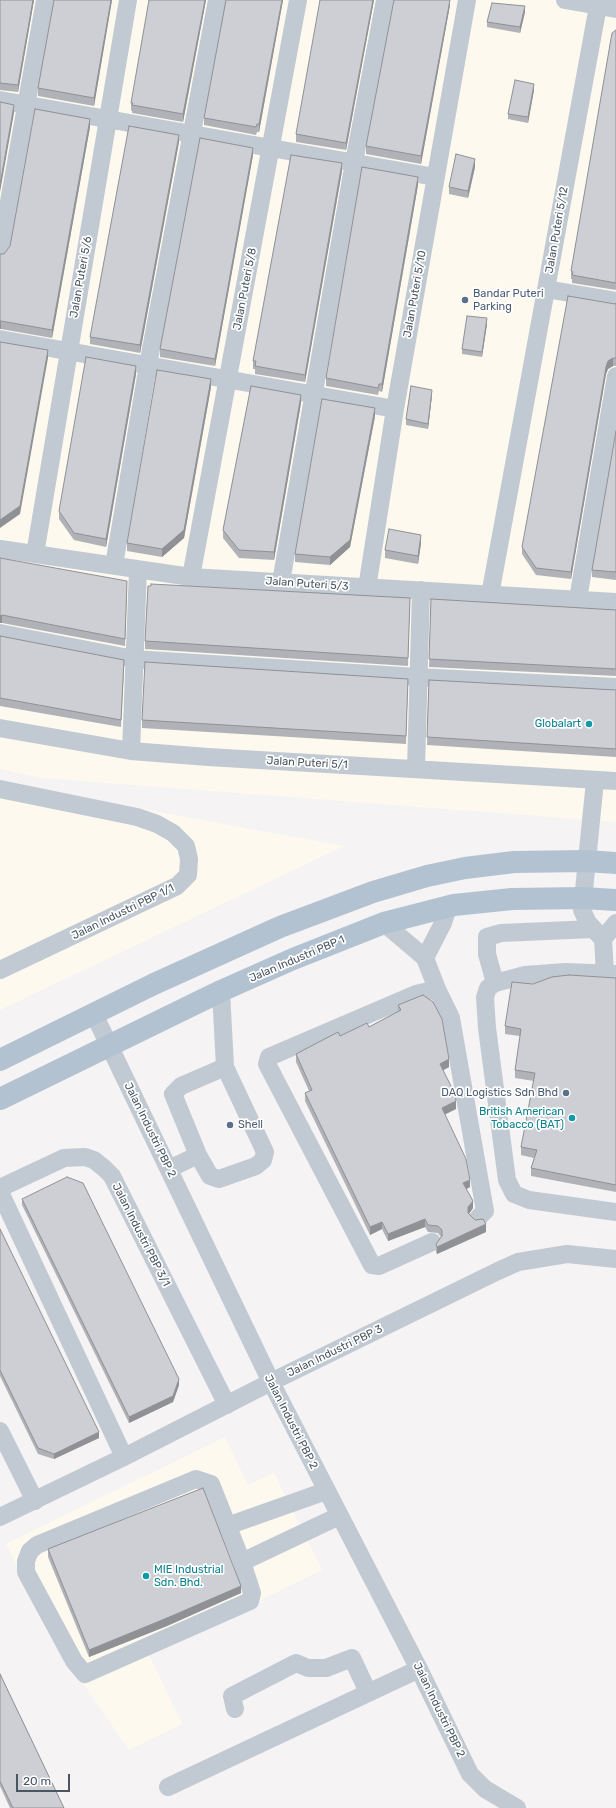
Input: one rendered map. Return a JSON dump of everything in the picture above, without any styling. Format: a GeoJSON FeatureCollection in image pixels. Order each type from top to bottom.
{"type":"FeatureCollection","features":[{"type":"Feature","properties":{"kind":"main road"},"geometry":{"type":"LineString","coordinates":[[0,1060],[154,984],[280,927],[373,892],[427,876],[465,868],[514,862],[586,861],[616,863]]}},
{"type":"Feature","properties":{"kind":"main road","name":"Jalan Industri PBP 1"},"geometry":{"type":"LineString","coordinates":[[0,1099],[221,991],[293,959],[384,923],[448,907],[512,899],[582,898],[616,900]]}},
{"type":"Feature","properties":{"kind":"street"},"geometry":{"type":"LineString","coordinates":[[0,252],[25,105],[45,0]]}},
{"type":"Feature","properties":{"kind":"street","name":"Jalan Puteri 5/6"},"geometry":{"type":"LineString","coordinates":[[35,554],[128,0]]}},
{"type":"Feature","properties":{"kind":"street"},"geometry":{"type":"LineString","coordinates":[[114,565],[148,365],[217,0]]}},
{"type":"Feature","properties":{"kind":"street","name":"Jalan Puteri 5/8"},"geometry":{"type":"LineString","coordinates":[[191,577],[298,0]]}},
{"type":"Feature","properties":{"kind":"street"},"geometry":{"type":"LineString","coordinates":[[281,582],[354,162],[385,0]]}},
{"type":"Feature","properties":{"kind":"street","name":"Jalan Puteri 5/10"},"geometry":{"type":"LineString","coordinates":[[367,588],[395,409],[467,0]]}},
{"type":"Feature","properties":{"kind":"street"},"geometry":{"type":"LineString","coordinates":[[565,0],[616,9]]}},
{"type":"Feature","properties":{"kind":"street","name":"Jalan Puteri 5/12"},"geometry":{"type":"LineString","coordinates":[[490,595],[598,6]]}},
{"type":"Feature","properties":{"kind":"street"},"geometry":{"type":"LineString","coordinates":[[0,100],[435,177]]}},
{"type":"Feature","properties":{"kind":"street"},"geometry":{"type":"LineString","coordinates":[[546,289],[616,301]]}},
{"type":"Feature","properties":{"kind":"street"},"geometry":{"type":"LineString","coordinates":[[0,339],[395,409]]}},
{"type":"Feature","properties":{"kind":"street"},"geometry":{"type":"LineString","coordinates":[[578,600],[616,376]]}},
{"type":"Feature","properties":{"kind":"street","name":"Jalan Puteri 5/3"},"geometry":{"type":"LineString","coordinates":[[0,549],[191,577],[616,602]]}},
{"type":"Feature","properties":{"kind":"street"},"geometry":{"type":"LineString","coordinates":[[131,751],[138,569]]}},
{"type":"Feature","properties":{"kind":"street"},"geometry":{"type":"LineString","coordinates":[[416,769],[421,590]]}},
{"type":"Feature","properties":{"kind":"street"},"geometry":{"type":"LineString","coordinates":[[0,633],[134,659],[418,677],[616,687]]}},
{"type":"Feature","properties":{"kind":"street","name":"Jalan Puteri 5/1"},"geometry":{"type":"LineString","coordinates":[[0,728],[131,751],[208,758],[416,769],[616,782]]}},
{"type":"Feature","properties":{"kind":"street"},"geometry":{"type":"LineString","coordinates":[[595,781],[582,898],[582,910],[588,923],[598,934],[611,974],[566,972],[525,975],[495,983],[488,988],[485,997],[487,1028],[507,1180],[514,1194],[530,1200],[616,1212]]}},
{"type":"Feature","properties":{"kind":"street","name":"Jalan Industri PBP 1/1"},"geometry":{"type":"LineString","coordinates":[[0,789],[144,819],[173,833],[186,846],[189,859],[188,875],[177,886],[0,970]]}},
{"type":"Feature","properties":{"kind":"street"},"geometry":{"type":"LineString","coordinates":[[426,958],[443,923],[448,907]]}},
{"type":"Feature","properties":{"kind":"street"},"geometry":{"type":"LineString","coordinates":[[384,923],[426,958],[437,989],[451,1018],[485,1211],[478,1218]]}},
{"type":"Feature","properties":{"kind":"street"},"geometry":{"type":"LineString","coordinates":[[495,983],[487,954],[487,937],[501,933],[598,934],[616,923]]}},
{"type":"Feature","properties":{"kind":"street"},"geometry":{"type":"LineString","coordinates":[[432,1242],[379,1266],[372,1265],[267,1064],[269,1057],[402,1000],[425,991],[437,989]]}},
{"type":"Feature","properties":{"kind":"street"},"geometry":{"type":"LineString","coordinates":[[221,991],[225,1067],[265,1152],[263,1160],[256,1166],[219,1179],[210,1176],[198,1155],[173,1094],[181,1086],[225,1067]]}},
{"type":"Feature","properties":{"kind":"street","name":"Jalan Industri PBP 2"},"geometry":{"type":"LineString","coordinates":[[94,1014],[271,1382],[419,1669],[470,1774],[485,1789],[517,1808]]}},
{"type":"Feature","properties":{"kind":"street"},"geometry":{"type":"LineString","coordinates":[[169,1169],[198,1155]]}},
{"type":"Feature","properties":{"kind":"street","name":"Jalan Industri PBP 3/1"},"geometry":{"type":"LineString","coordinates":[[0,1188],[64,1158],[85,1157],[94,1160],[104,1168],[115,1184],[227,1405]]}},
{"type":"Feature","properties":{"kind":"street"},"geometry":{"type":"LineString","coordinates":[[0,1192],[124,1457]]}},
{"type":"Feature","properties":{"kind":"street","name":"Jalan Industri PBP 3"},"geometry":{"type":"LineString","coordinates":[[0,1517],[124,1457],[271,1382],[498,1270],[518,1262],[566,1254],[616,1259]]}},
{"type":"Feature","properties":{"kind":"street"},"geometry":{"type":"LineString","coordinates":[[0,1431],[35,1500]]}},
{"type":"Feature","properties":{"kind":"street"},"geometry":{"type":"LineString","coordinates":[[196,1479],[210,1484],[242,1562],[252,1594],[250,1601],[85,1674],[74,1661],[26,1572],[26,1561],[30,1551],[37,1545],[196,1479]]}},
{"type":"Feature","properties":{"kind":"street"},"geometry":{"type":"LineString","coordinates":[[227,1526],[326,1491]]}},
{"type":"Feature","properties":{"kind":"street"},"geometry":{"type":"LineString","coordinates":[[242,1562],[339,1516]]}},
{"type":"Feature","properties":{"kind":"street"},"geometry":{"type":"LineString","coordinates":[[235,1709],[232,1696],[296,1663],[308,1668],[326,1668],[352,1658],[368,1692]]}},
{"type":"Feature","properties":{"kind":"street"},"geometry":{"type":"LineString","coordinates":[[168,1787],[419,1669]]}},
{"type":"Feature","properties":{"kind":"shaded area"},"geometry":{"type":"Polygon","coordinates":[[[0,0],[616,0],[616,822],[42,778],[0,769],[0,0]]]}},
{"type":"Feature","properties":{"kind":"shaded area"},"geometry":{"type":"Polygon","coordinates":[[[0,783],[344,846],[0,1010],[0,783]]]}},
{"type":"Feature","properties":{"kind":"shaded area"},"geometry":{"type":"Polygon","coordinates":[[[225,1437],[248,1485],[274,1473],[322,1570],[149,1655],[182,1724],[129,1750],[53,1640],[6,1544],[225,1437]]]}},
{"type":"Feature","properties":{"kind":"building"},"geometry":{"type":"Polygon","coordinates":[[[0,0],[33,0],[18,85],[0,83],[0,0]]]}},
{"type":"Feature","properties":{"kind":"building"},"geometry":{"type":"Polygon","coordinates":[[[54,0],[111,0],[94,98],[38,88],[54,0]]]}},
{"type":"Feature","properties":{"kind":"building"},"geometry":{"type":"Polygon","coordinates":[[[149,0],[205,0],[183,114],[132,105],[133,103],[131,103],[149,0]]]}},
{"type":"Feature","properties":{"kind":"building"},"geometry":{"type":"Polygon","coordinates":[[[226,0],[282,0],[259,124],[257,124],[256,127],[204,118],[226,0]]]}},
{"type":"Feature","properties":{"kind":"building"},"geometry":{"type":"Polygon","coordinates":[[[320,0],[373,0],[346,143],[296,134],[320,0]]]}},
{"type":"Feature","properties":{"kind":"building"},"geometry":{"type":"Polygon","coordinates":[[[394,0],[450,0],[421,156],[366,146],[394,0]]]}},
{"type":"Feature","properties":{"kind":"building"},"geometry":{"type":"Polygon","coordinates":[[[492,3],[525,6],[520,27],[487,22],[492,3]]]}},
{"type":"Feature","properties":{"kind":"building"},"geometry":{"type":"Polygon","coordinates":[[[616,30],[616,283],[572,275],[573,272],[571,271],[612,33],[616,30]]]}},
{"type":"Feature","properties":{"kind":"building"},"geometry":{"type":"Polygon","coordinates":[[[515,80],[534,84],[528,117],[508,114],[515,80]]]}},
{"type":"Feature","properties":{"kind":"building"},"geometry":{"type":"Polygon","coordinates":[[[0,102],[14,105],[0,185],[0,102]]]}},
{"type":"Feature","properties":{"kind":"building"},"geometry":{"type":"Polygon","coordinates":[[[35,109],[90,119],[52,330],[0,321],[0,254],[4,254],[10,246],[35,109]]]}},
{"type":"Feature","properties":{"kind":"building"},"geometry":{"type":"Polygon","coordinates":[[[129,126],[179,135],[140,345],[90,337],[129,126]]]}},
{"type":"Feature","properties":{"kind":"building"},"geometry":{"type":"Polygon","coordinates":[[[200,138],[253,148],[215,359],[160,349],[200,138]]]}},
{"type":"Feature","properties":{"kind":"building"},"geometry":{"type":"Polygon","coordinates":[[[456,154],[475,159],[468,191],[449,187],[456,154]]]}},
{"type":"Feature","properties":{"kind":"building"},"geometry":{"type":"Polygon","coordinates":[[[291,155],[342,163],[305,375],[255,366],[256,361],[253,361],[291,155]]]}},
{"type":"Feature","properties":{"kind":"building"},"geometry":{"type":"Polygon","coordinates":[[[362,167],[418,177],[382,384],[379,384],[378,388],[326,378],[362,167]]]}},
{"type":"Feature","properties":{"kind":"building"},"geometry":{"type":"Polygon","coordinates":[[[568,296],[616,303],[616,358],[608,361],[606,367],[571,572],[536,568],[522,547],[568,296]]]}},
{"type":"Feature","properties":{"kind":"building"},"geometry":{"type":"Polygon","coordinates":[[[467,316],[487,318],[482,352],[462,349],[467,316]]]}},
{"type":"Feature","properties":{"kind":"building"},"geometry":{"type":"Polygon","coordinates":[[[0,342],[48,350],[20,506],[0,520],[0,342]]]}},
{"type":"Feature","properties":{"kind":"building"},"geometry":{"type":"Polygon","coordinates":[[[86,357],[136,366],[106,539],[74,533],[59,511],[86,357]]]}},
{"type":"Feature","properties":{"kind":"building"},"geometry":{"type":"Polygon","coordinates":[[[157,370],[211,379],[184,530],[162,549],[127,543],[157,370]]]}},
{"type":"Feature","properties":{"kind":"building"},"geometry":{"type":"Polygon","coordinates":[[[251,386],[301,395],[274,552],[239,550],[223,530],[251,386]]]}},
{"type":"Feature","properties":{"kind":"building"},"geometry":{"type":"Polygon","coordinates":[[[411,386],[432,390],[428,424],[406,419],[411,386]]]}},
{"type":"Feature","properties":{"kind":"building"},"geometry":{"type":"Polygon","coordinates":[[[322,399],[375,408],[350,540],[330,557],[295,554],[322,399]]]}},
{"type":"Feature","properties":{"kind":"building"},"geometry":{"type":"Polygon","coordinates":[[[616,431],[616,572],[592,570],[616,431]]]}},
{"type":"Feature","properties":{"kind":"building"},"geometry":{"type":"Polygon","coordinates":[[[389,529],[421,535],[418,556],[385,550],[389,529]]]}},
{"type":"Feature","properties":{"kind":"building"},"geometry":{"type":"Polygon","coordinates":[[[0,558],[127,581],[125,639],[2,615],[0,616],[0,558]]]}},
{"type":"Feature","properties":{"kind":"building"},"geometry":{"type":"Polygon","coordinates":[[[151,584],[410,598],[408,658],[145,641],[148,586],[151,586],[151,584]]]}},
{"type":"Feature","properties":{"kind":"building"},"geometry":{"type":"Polygon","coordinates":[[[431,599],[616,610],[616,669],[429,659],[431,599]]]}},
{"type":"Feature","properties":{"kind":"building"},"geometry":{"type":"Polygon","coordinates":[[[0,636],[124,660],[121,720],[0,698],[0,636]]]}},
{"type":"Feature","properties":{"kind":"building"},"geometry":{"type":"Polygon","coordinates":[[[145,662],[408,679],[406,736],[142,720],[145,662]]]}},
{"type":"Feature","properties":{"kind":"building"},"geometry":{"type":"Polygon","coordinates":[[[429,680],[616,690],[616,749],[427,737],[429,680]]]}},
{"type":"Feature","properties":{"kind":"building","name":"British American Tobacco (BAT)"},"geometry":{"type":"Polygon","coordinates":[[[569,975],[616,978],[616,1185],[531,1168],[537,1150],[521,1147],[535,1073],[515,1070],[521,1029],[505,1026],[512,982],[533,984],[552,977],[569,975]]]}},
{"type":"Feature","properties":{"kind":"building"},"geometry":{"type":"Polygon","coordinates":[[[423,995],[433,1002],[442,1019],[449,1059],[440,1064],[455,1094],[456,1101],[442,1108],[466,1159],[470,1180],[463,1183],[473,1201],[468,1207],[468,1213],[475,1220],[483,1219],[486,1224],[437,1247],[436,1244],[442,1236],[442,1230],[438,1226],[428,1225],[425,1219],[388,1234],[382,1222],[370,1227],[305,1093],[312,1090],[296,1054],[338,1032],[340,1036],[367,1023],[369,1027],[401,1010],[398,1005],[423,995]]]}},
{"type":"Feature","properties":{"kind":"building"},"geometry":{"type":"Polygon","coordinates":[[[67,1177],[83,1183],[179,1379],[173,1396],[129,1417],[22,1199],[67,1177]]]}},
{"type":"Feature","properties":{"kind":"building"},"geometry":{"type":"Polygon","coordinates":[[[0,1229],[99,1432],[54,1454],[38,1448],[0,1370],[0,1229]]]}},
{"type":"Feature","properties":{"kind":"building","name":"MIE Industrial Sdn. Bhd."},"geometry":{"type":"Polygon","coordinates":[[[203,1488],[241,1586],[89,1650],[48,1549],[203,1488]]]}},
{"type":"Feature","properties":{"kind":"building"},"geometry":{"type":"Polygon","coordinates":[[[0,1674],[64,1808],[13,1808],[0,1781],[0,1674]]]}},
{"type":"Feature","properties":{"kind":"place","name":"Bandar Puteri Parking"},"geometry":{"type":"Point","coordinates":[465,300]}},
{"type":"Feature","properties":{"kind":"place","name":"Globalart"},"geometry":{"type":"Point","coordinates":[589,724]}},
{"type":"Feature","properties":{"kind":"place","name":"DAQ Logistics Sdn Bhd"},"geometry":{"type":"Point","coordinates":[566,1093]}},
{"type":"Feature","properties":{"kind":"place","name":"British American Tobacco (BAT)"},"geometry":{"type":"Point","coordinates":[572,1118]}},
{"type":"Feature","properties":{"kind":"place","name":"Shell"},"geometry":{"type":"Point","coordinates":[230,1125]}},
{"type":"Feature","properties":{"kind":"place","name":"MIE Industrial Sdn. Bhd."},"geometry":{"type":"Point","coordinates":[146,1576]}}]}
